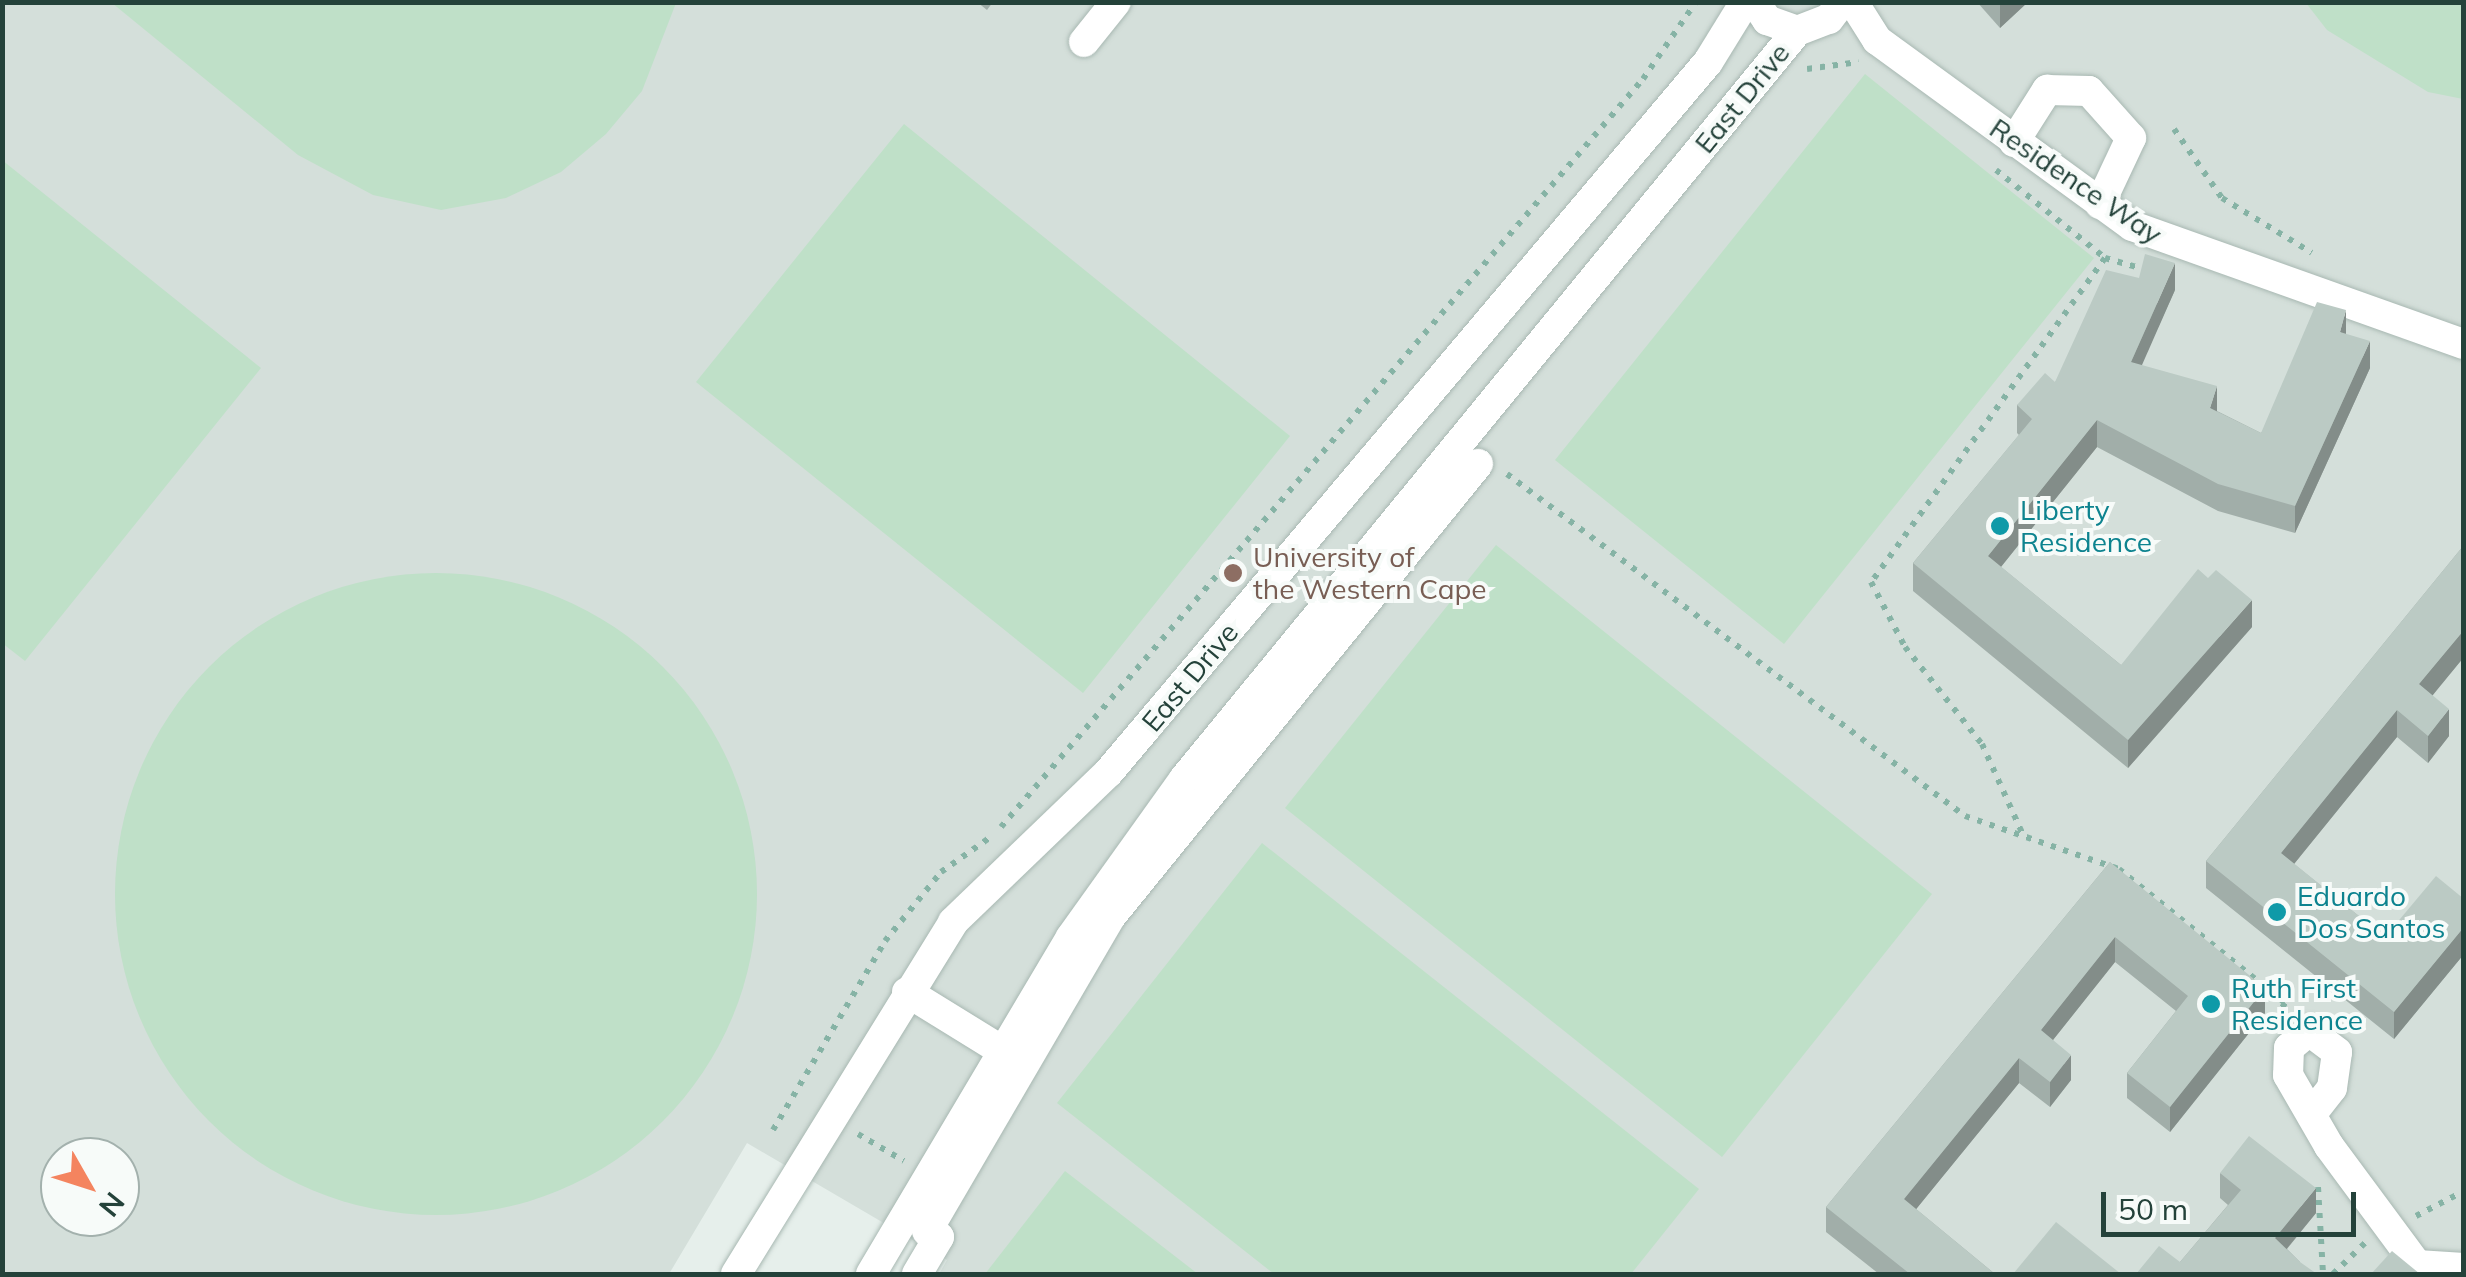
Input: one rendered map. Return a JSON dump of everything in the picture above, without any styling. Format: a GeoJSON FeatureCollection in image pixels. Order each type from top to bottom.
{"type":"FeatureCollection","features":[{"type":"Feature","properties":{"kind":"street"},"geometry":{"type":"LineString","coordinates":[[1084,42],[1116,2]]}},
{"type":"Feature","properties":{"kind":"street","name":"East Drive"},"geometry":{"type":"LineString","coordinates":[[736,1274],[953,922],[1108,774],[1708,62],[1746,2]]}},
{"type":"Feature","properties":{"kind":"street"},"geometry":{"type":"LineString","coordinates":[[1755,2],[1768,20],[1806,29]]}},
{"type":"Feature","properties":{"kind":"street","name":"East Drive"},"geometry":{"type":"LineString","coordinates":[[870,1274],[1002,1050],[1184,779],[1806,29],[1842,2]]}},
{"type":"Feature","properties":{"kind":"street","name":"Residence Way"},"geometry":{"type":"LineString","coordinates":[[1853,2],[1867,52]]}},
{"type":"Feature","properties":{"kind":"street","name":"Residence Way"},"geometry":{"type":"LineString","coordinates":[[1806,29],[1867,52],[2014,142],[2100,204],[2180,250],[2464,344]]}},
{"type":"Feature","properties":{"kind":"street"},"geometry":{"type":"LineString","coordinates":[[2014,142],[2047,90],[2089,91],[2131,138],[2100,204]]}},
{"type":"Feature","properties":{"kind":"street"},"geometry":{"type":"LineString","coordinates":[[916,1274],[939,1237],[927,1230],[1112,916],[1478,464]]}},
{"type":"Feature","properties":{"kind":"street"},"geometry":{"type":"LineString","coordinates":[[907,992],[1002,1050]]}},
{"type":"Feature","properties":{"kind":"street"},"geometry":{"type":"LineString","coordinates":[[2314,1111],[2408,1256],[2427,1269],[2464,1268]]}},
{"type":"Feature","properties":{"kind":"path"},"geometry":{"type":"LineString","coordinates":[[773,1130],[885,941],[930,886],[992,836],[1178,630],[1642,79],[1696,2]]}},
{"type":"Feature","properties":{"kind":"path"},"geometry":{"type":"LineString","coordinates":[[1867,52],[1868,71]]}},
{"type":"Feature","properties":{"kind":"path"},"geometry":{"type":"LineString","coordinates":[[2174,129],[2206,180],[2256,224]]}},
{"type":"Feature","properties":{"kind":"path"},"geometry":{"type":"LineString","coordinates":[[1990,166],[2105,258],[1871,582],[1905,647],[1982,744],[2024,836]]}},
{"type":"Feature","properties":{"kind":"path"},"geometry":{"type":"LineString","coordinates":[[1478,464],[1499,469],[1966,816],[2119,869],[2285,1003],[2275,1018]]}},
{"type":"Feature","properties":{"kind":"path"},"geometry":{"type":"LineString","coordinates":[[792,1096],[929,1175]]}},
{"type":"Feature","properties":{"kind":"path"},"geometry":{"type":"LineString","coordinates":[[2310,1166],[2323,1200],[2323,1274]]}},
{"type":"Feature","properties":{"kind":"shaded area","name":"University of the Western Cape"},"geometry":{"type":"Polygon","coordinates":[[[2,3],[2463,3],[2463,1274],[939,1274],[947,1260],[747,1143],[669,1274],[3,1274],[2,3]]]}},
{"type":"Feature","properties":{"kind":"green space"},"geometry":{"type":"Polygon","coordinates":[[[112,3],[676,3],[642,91],[606,134],[561,172],[506,198],[441,210],[373,195],[298,155],[112,3]]]}},
{"type":"Feature","properties":{"kind":"green space"},"geometry":{"type":"Polygon","coordinates":[[[2306,3],[2463,3],[2463,99],[2428,92],[2327,30],[2306,3]]]}},
{"type":"Feature","properties":{"kind":"green space"},"geometry":{"type":"Polygon","coordinates":[[[1865,74],[2094,258],[1784,644],[1555,460],[1865,74]]]}},
{"type":"Feature","properties":{"kind":"green space"},"geometry":{"type":"Polygon","coordinates":[[[904,124],[1290,436],[1083,693],[696,382],[904,124]]]}},
{"type":"Feature","properties":{"kind":"green space"},"geometry":{"type":"Polygon","coordinates":[[[2,160],[261,368],[25,661],[2,643],[2,160]]]}},
{"type":"Feature","properties":{"kind":"green space"},"geometry":{"type":"Polygon","coordinates":[[[1496,545],[1932,894],[1722,1157],[1285,808],[1496,545]]]}},
{"type":"Feature","properties":{"kind":"green space"},"geometry":{"type":"Polygon","coordinates":[[[436,573],[499,579],[559,597],[615,627],[663,667],[703,715],[733,771],[751,831],[757,894],[751,957],[733,1017],[703,1073],[663,1121],[615,1161],[559,1191],[499,1209],[436,1215],[373,1209],[313,1191],[257,1161],[209,1121],[169,1073],[139,1017],[121,957],[115,894],[121,831],[139,771],[169,715],[209,667],[257,627],[313,597],[373,579],[436,573]]]}},
{"type":"Feature","properties":{"kind":"green space"},"geometry":{"type":"Polygon","coordinates":[[[1262,843],[1699,1189],[1631,1274],[1274,1274],[1057,1103],[1262,843]]]}},
{"type":"Feature","properties":{"kind":"green space"},"geometry":{"type":"Polygon","coordinates":[[[1065,1171],[1198,1274],[985,1274],[1065,1171]]]}},
{"type":"Feature","properties":{"kind":"building","name":"Liberty Residence"},"geometry":{"type":"Polygon","coordinates":[[[2145,254],[2175,263],[2131,362],[2217,386],[2210,408],[2261,433],[2317,302],[2346,310],[2340,332],[2370,341],[2295,506],[2218,484],[2097,420],[1988,556],[2121,665],[2198,569],[2208,578],[2216,570],[2252,600],[2128,740],[1913,563],[2032,419],[2017,405],[2045,373],[2055,382],[2106,270],[2139,278],[2145,254]]]}},
{"type":"Feature","properties":{"kind":"building"},"geometry":{"type":"Polygon","coordinates":[[[2464,545],[2464,630],[2419,684],[2449,709],[2428,736],[2397,710],[2281,853],[2385,937],[2436,876],[2464,899],[2464,927],[2394,1012],[2206,861],[2464,545]]]}},
{"type":"Feature","properties":{"kind":"building"},"geometry":{"type":"Polygon","coordinates":[[[2110,862],[2265,988],[2170,1107],[2127,1073],[2188,996],[2115,937],[2041,1030],[2071,1055],[2050,1082],[2019,1058],[1904,1199],[1995,1274],[1910,1274],[1826,1207],[2110,862]]]}},
{"type":"Feature","properties":{"kind":"building"},"geometry":{"type":"Polygon","coordinates":[[[2249,1136],[2316,1188],[2275,1238],[2317,1274],[2136,1274],[2159,1246],[2180,1262],[2241,1190],[2220,1173],[2249,1136]]]}},
{"type":"Feature","properties":{"kind":"building"},"geometry":{"type":"Polygon","coordinates":[[[2056,1222],[2121,1274],[2013,1274],[2056,1222]]]}},
{"type":"Feature","properties":{"kind":"building"},"geometry":{"type":"Polygon","coordinates":[[[2392,1251],[2420,1274],[2371,1274],[2392,1251]]]}},
{"type":"Feature","properties":{"kind":"place","name":"Liberty Residence"},"geometry":{"type":"Point","coordinates":[2000,526]}},
{"type":"Feature","properties":{"kind":"place","name":"University of the Western Cape"},"geometry":{"type":"Point","coordinates":[1233,573]}},
{"type":"Feature","properties":{"kind":"place","name":"Eduardo Dos Santos"},"geometry":{"type":"Point","coordinates":[2277,912]}},
{"type":"Feature","properties":{"kind":"place","name":"Ruth First Residence"},"geometry":{"type":"Point","coordinates":[2211,1004]}}]}
